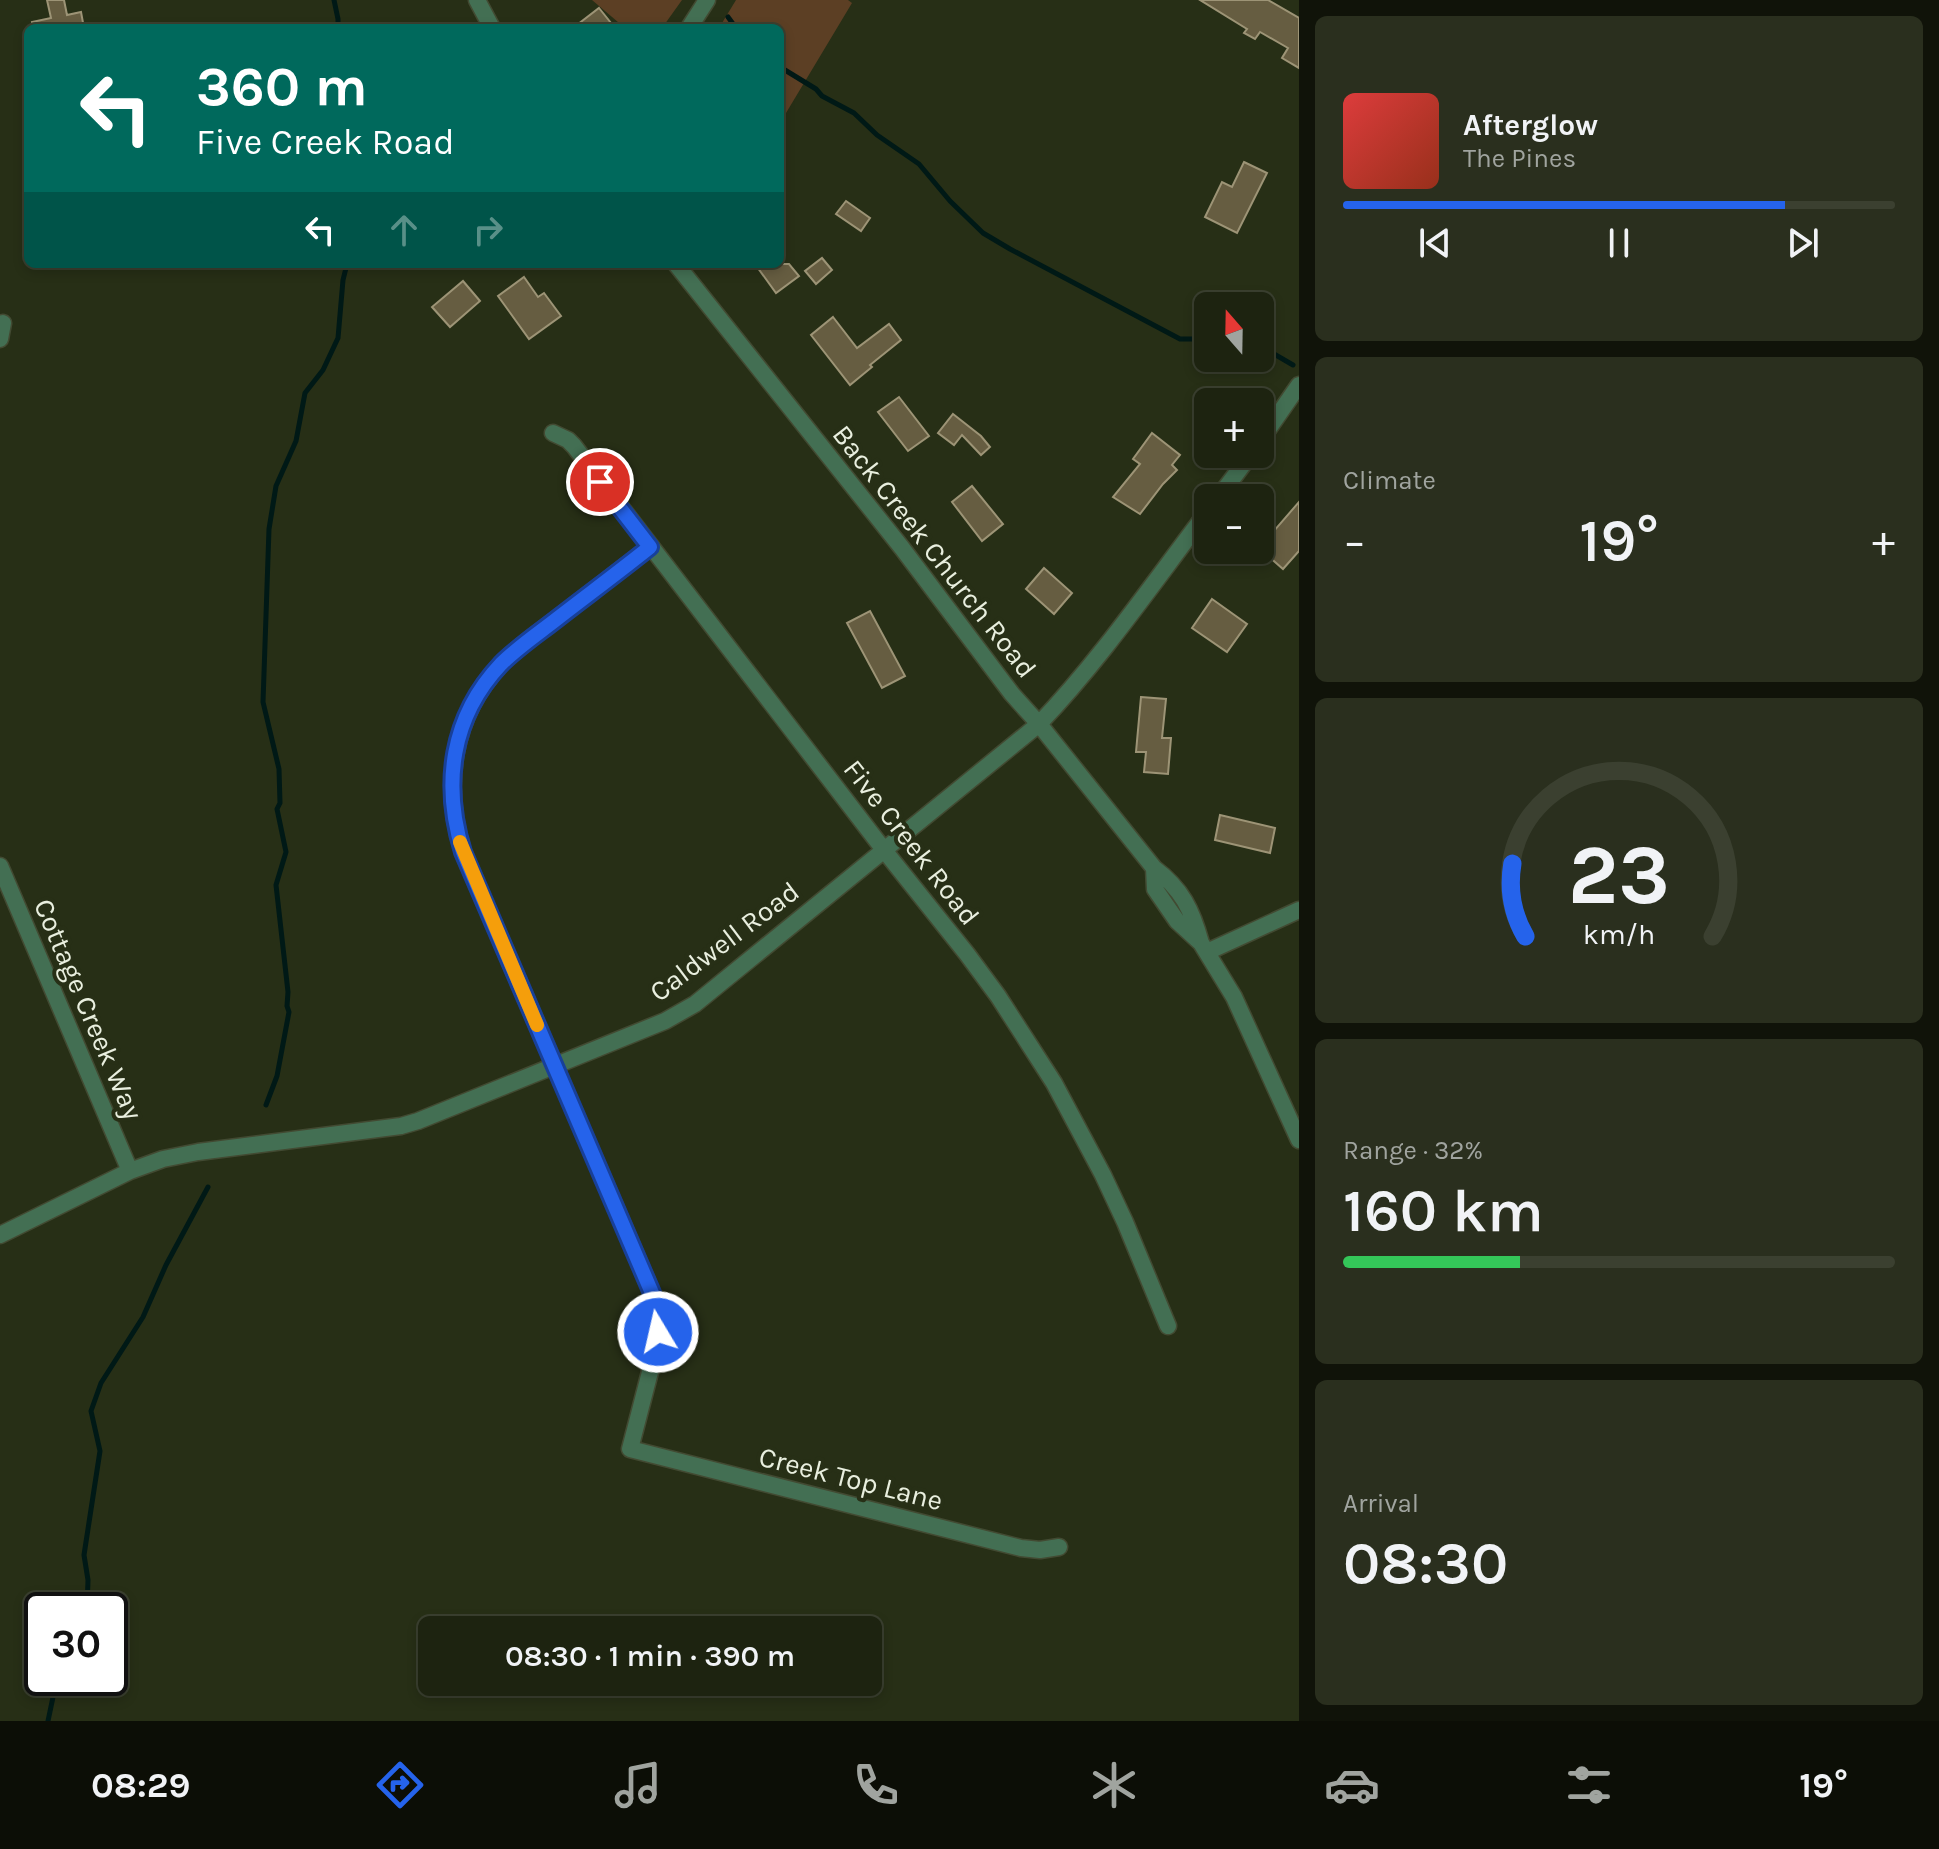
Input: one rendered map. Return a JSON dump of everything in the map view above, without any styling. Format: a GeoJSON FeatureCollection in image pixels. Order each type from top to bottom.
{"type":"FeatureCollection","features":[{"type":"Feature","properties":{"kind":"street"},"geometry":{"type":"LineString","coordinates":[[477,0],[490,24]]}},
{"type":"Feature","properties":{"kind":"street"},"geometry":{"type":"LineString","coordinates":[[692,24],[707,0]]}},
{"type":"Feature","properties":{"kind":"street","name":"Back Creek Church Road"},"geometry":{"type":"LineString","coordinates":[[679,268],[902,548],[1012,694],[1154,868],[1155,889],[1177,921],[1204,948],[1234,997],[1299,1140]]}},
{"type":"Feature","properties":{"kind":"street"},"geometry":{"type":"LineString","coordinates":[[1274,421],[1299,385]]}},
{"type":"Feature","properties":{"kind":"street","name":"Five Creek Road"},"geometry":{"type":"LineString","coordinates":[[553,433],[574,446],[998,996],[1047,1072],[1103,1175],[1168,1326]]}},
{"type":"Feature","properties":{"kind":"street","name":"Caldwell Road"},"geometry":{"type":"LineString","coordinates":[[0,1235],[130,1171],[163,1159],[401,1126],[418,1121],[665,1021],[695,1004],[1039,724],[1107,643],[1194,529]]}},
{"type":"Feature","properties":{"kind":"street"},"geometry":{"type":"LineString","coordinates":[[555,1066],[463,852],[453,807],[454,760],[471,707],[503,662],[650,547]]}},
{"type":"Feature","properties":{"kind":"street","name":"Cottage Creek Way"},"geometry":{"type":"LineString","coordinates":[[0,866],[130,1171]]}},
{"type":"Feature","properties":{"kind":"street"},"geometry":{"type":"LineString","coordinates":[[1204,948],[1299,910]]}},
{"type":"Feature","properties":{"kind":"street","name":"Creek Top Lane"},"geometry":{"type":"LineString","coordinates":[[555,1066],[656,1306],[657,1345],[630,1449],[1021,1548],[1040,1550],[1059,1547]]}},
{"type":"Feature","properties":{"kind":"shaded area"},"geometry":{"type":"Polygon","coordinates":[[[592,0],[682,0],[665,24],[620,24],[592,0]]]}},
{"type":"Feature","properties":{"kind":"shaded area"},"geometry":{"type":"Polygon","coordinates":[[[736,0],[848,0],[852,3],[784,116],[784,24],[721,24],[736,0]]]}},
{"type":"Feature","properties":{"kind":"building"},"geometry":{"type":"Polygon","coordinates":[[[47,0],[64,0],[67,15],[81,12],[83,24],[32,24],[51,18],[47,0]]]}},
{"type":"Feature","properties":{"kind":"building"},"geometry":{"type":"Polygon","coordinates":[[[1200,0],[1268,0],[1299,18],[1299,68],[1282,58],[1288,48],[1260,32],[1255,39],[1244,33],[1247,29],[1200,0]]]}},
{"type":"Feature","properties":{"kind":"building"},"geometry":{"type":"Polygon","coordinates":[[[599,8],[612,24],[578,24],[599,8]]]}},
{"type":"Feature","properties":{"kind":"building"},"geometry":{"type":"Polygon","coordinates":[[[1244,162],[1267,173],[1237,233],[1205,217],[1222,182],[1232,187],[1244,162]]]}},
{"type":"Feature","properties":{"kind":"building"},"geometry":{"type":"Polygon","coordinates":[[[846,201],[870,218],[861,231],[836,214],[846,201]]]}},
{"type":"Feature","properties":{"kind":"building"},"geometry":{"type":"Polygon","coordinates":[[[822,258],[832,270],[816,284],[805,271],[822,258]]]}},
{"type":"Feature","properties":{"kind":"building"},"geometry":{"type":"Polygon","coordinates":[[[784,264],[789,264],[799,276],[776,293],[758,268],[784,268],[784,264]]]}},
{"type":"Feature","properties":{"kind":"building"},"geometry":{"type":"Polygon","coordinates":[[[524,277],[538,297],[544,293],[561,316],[529,339],[498,296],[524,277]]]}},
{"type":"Feature","properties":{"kind":"building"},"geometry":{"type":"Polygon","coordinates":[[[463,281],[480,301],[450,327],[432,307],[463,281]]]}},
{"type":"Feature","properties":{"kind":"building"},"geometry":{"type":"Polygon","coordinates":[[[833,317],[857,348],[889,324],[901,340],[850,385],[811,335],[833,317]]]}},
{"type":"Feature","properties":{"kind":"building"},"geometry":{"type":"Polygon","coordinates":[[[899,397],[929,436],[908,451],[878,412],[899,397]]]}},
{"type":"Feature","properties":{"kind":"building"},"geometry":{"type":"Polygon","coordinates":[[[953,414],[990,447],[981,455],[962,435],[954,445],[938,433],[953,414]]]}},
{"type":"Feature","properties":{"kind":"building"},"geometry":{"type":"Polygon","coordinates":[[[1152,433],[1180,455],[1172,465],[1177,470],[1140,514],[1113,497],[1140,464],[1133,459],[1152,433]]]}},
{"type":"Feature","properties":{"kind":"building"},"geometry":{"type":"Polygon","coordinates":[[[972,486],[1003,524],[982,541],[952,502],[972,486]]]}},
{"type":"Feature","properties":{"kind":"building"},"geometry":{"type":"Polygon","coordinates":[[[1299,502],[1299,551],[1283,569],[1274,561],[1274,531],[1299,502]]]}},
{"type":"Feature","properties":{"kind":"building"},"geometry":{"type":"Polygon","coordinates":[[[1044,568],[1072,593],[1054,614],[1026,589],[1044,568]]]}},
{"type":"Feature","properties":{"kind":"building"},"geometry":{"type":"Polygon","coordinates":[[[1212,599],[1247,624],[1227,652],[1192,628],[1212,599]]]}},
{"type":"Feature","properties":{"kind":"building"},"geometry":{"type":"Polygon","coordinates":[[[870,611],[905,676],[882,688],[847,623],[870,611]]]}},
{"type":"Feature","properties":{"kind":"building"},"geometry":{"type":"Polygon","coordinates":[[[1141,697],[1166,699],[1162,738],[1171,738],[1168,774],[1144,772],[1146,752],[1136,752],[1141,697]]]}},
{"type":"Feature","properties":{"kind":"building"},"geometry":{"type":"Polygon","coordinates":[[[1220,815],[1275,828],[1270,853],[1215,840],[1220,815]]]}},
{"type":"Feature","properties":{"kind":"waterway"},"geometry":{"type":"LineString","coordinates":[[334,0],[338,24]]}},
{"type":"Feature","properties":{"kind":"waterway"},"geometry":{"type":"LineString","coordinates":[[728,17],[733,24]]}},
{"type":"Feature","properties":{"kind":"waterway"},"geometry":{"type":"LineString","coordinates":[[784,69],[822,96],[854,113],[877,135],[919,164],[950,201],[983,233],[1180,339],[1194,339]]}},
{"type":"Feature","properties":{"kind":"waterway"},"geometry":{"type":"LineString","coordinates":[[266,1105],[277,1076],[289,1012],[276,885],[286,852],[277,809],[280,803],[279,769],[263,702],[269,529],[276,486],[296,441],[305,393],[323,370],[338,338],[346,268]]}},
{"type":"Feature","properties":{"kind":"waterway"},"geometry":{"type":"LineString","coordinates":[[1274,354],[1293,365]]}},
{"type":"Feature","properties":{"kind":"waterway"},"geometry":{"type":"LineString","coordinates":[[88,1592],[84,1555],[100,1451],[91,1411],[101,1383],[143,1317],[166,1265],[208,1187]]}},
{"type":"Feature","properties":{"kind":"waterway"},"geometry":{"type":"LineString","coordinates":[[48,1721],[53,1696]]}},
{"type":"Feature","properties":{"kind":"slow traffic"},"geometry":{"type":"LineString","coordinates":[[460,842],[537,1025]]}},
{"type":"Feature","properties":{"kind":"route"},"geometry":{"type":"LineString","coordinates":[[600,482],[650,547],[517,650],[491,676],[463,725],[454,760],[452,797],[463,852],[652,1293],[658,1332]]}}]}
